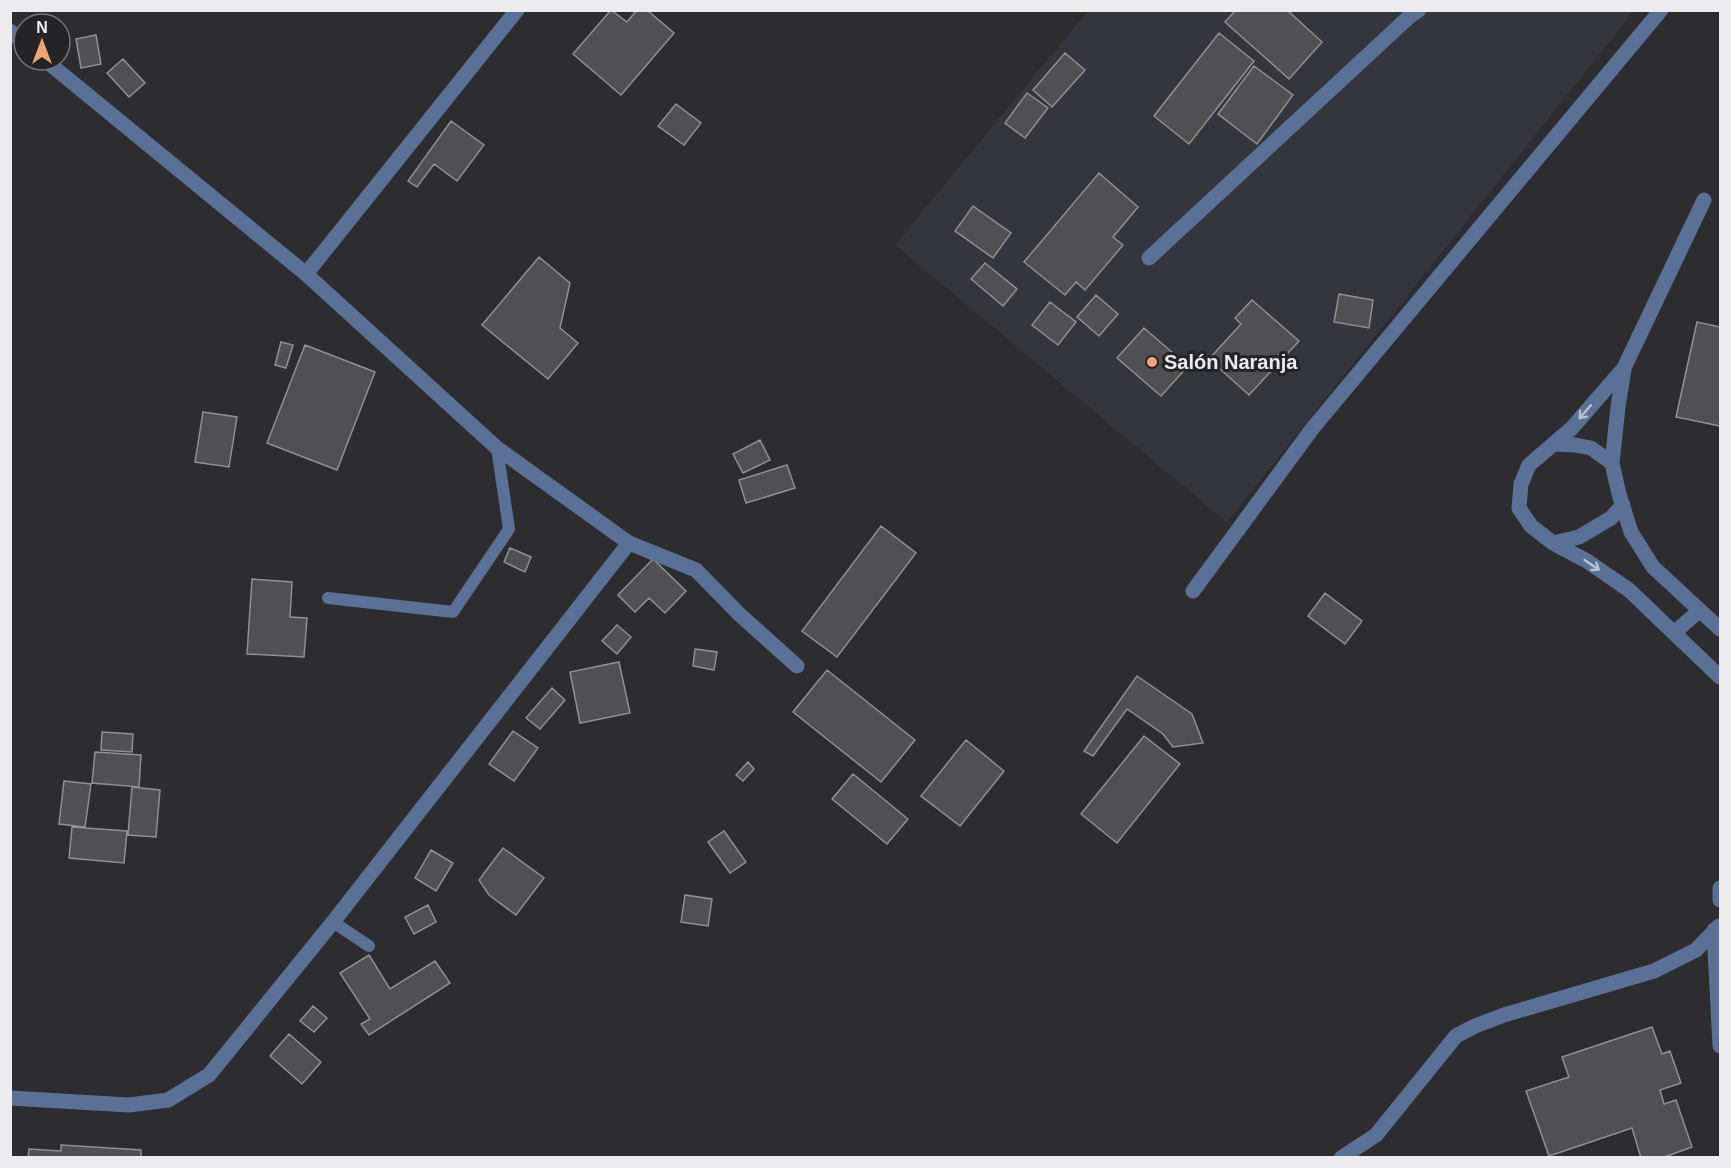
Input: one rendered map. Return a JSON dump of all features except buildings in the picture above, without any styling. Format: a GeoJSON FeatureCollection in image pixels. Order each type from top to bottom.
{"type":"FeatureCollection","features":[{"type":"Feature","properties":{"kind":"street"},"geometry":{"type":"LineString","coordinates":[[306,274],[517,10]]}},
{"type":"Feature","properties":{"kind":"street"},"geometry":{"type":"LineString","coordinates":[[1149,258],[1419,10]]}},
{"type":"Feature","properties":{"kind":"street"},"geometry":{"type":"LineString","coordinates":[[1193,591],[1312,429],[1661,10]]}},
{"type":"Feature","properties":{"kind":"street"},"geometry":{"type":"LineString","coordinates":[[60,72],[306,274],[497,448],[629,543],[696,570],[739,614],[797,666]]}},
{"type":"Feature","properties":{"kind":"street"},"geometry":{"type":"LineString","coordinates":[[1704,200],[1624,368],[1572,428],[1528,465],[1521,484],[1520,508],[1531,526],[1553,543],[1587,561],[1629,590],[1720,677]]}},
{"type":"Feature","properties":{"kind":"street"},"geometry":{"type":"LineString","coordinates":[[1624,368],[1612,463],[1631,532],[1653,567],[1720,629]]}},
{"type":"Feature","properties":{"kind":"street"},"geometry":{"type":"LineString","coordinates":[[1554,444],[1591,448],[1612,463]]}},
{"type":"Feature","properties":{"kind":"street"},"geometry":{"type":"LineString","coordinates":[[1553,543],[1579,537],[1611,518],[1623,505]]}},
{"type":"Feature","properties":{"kind":"street"},"geometry":{"type":"LineString","coordinates":[[10,1098],[129,1105],[168,1100],[209,1075],[333,922],[629,543]]}},
{"type":"Feature","properties":{"kind":"street"},"geometry":{"type":"LineString","coordinates":[[1674,633],[1700,610]]}},
{"type":"Feature","properties":{"kind":"street"},"geometry":{"type":"LineString","coordinates":[[1720,888],[1720,900]]}},
{"type":"Feature","properties":{"kind":"street"},"geometry":{"type":"LineString","coordinates":[[1719,925],[1720,1046]]}},
{"type":"Feature","properties":{"kind":"street"},"geometry":{"type":"LineString","coordinates":[[1341,1158],[1376,1135],[1456,1036],[1504,1015],[1654,970],[1696,950],[1719,925]]}},
{"type":"Feature","properties":{"kind":"lane"},"geometry":{"type":"LineString","coordinates":[[328,598],[453,612],[509,530],[497,448]]}},
{"type":"Feature","properties":{"kind":"lane"},"geometry":{"type":"LineString","coordinates":[[333,922],[369,946]]}},
{"type":"Feature","properties":{"kind":"shaded area"},"geometry":{"type":"Polygon","coordinates":[[[1088,11],[1634,11],[1227,522],[895,245],[1088,11]]]}},
{"type":"Feature","properties":{"kind":"place","name":"Salón Naranja"},"geometry":{"type":"Point","coordinates":[1152,362]}}]}
